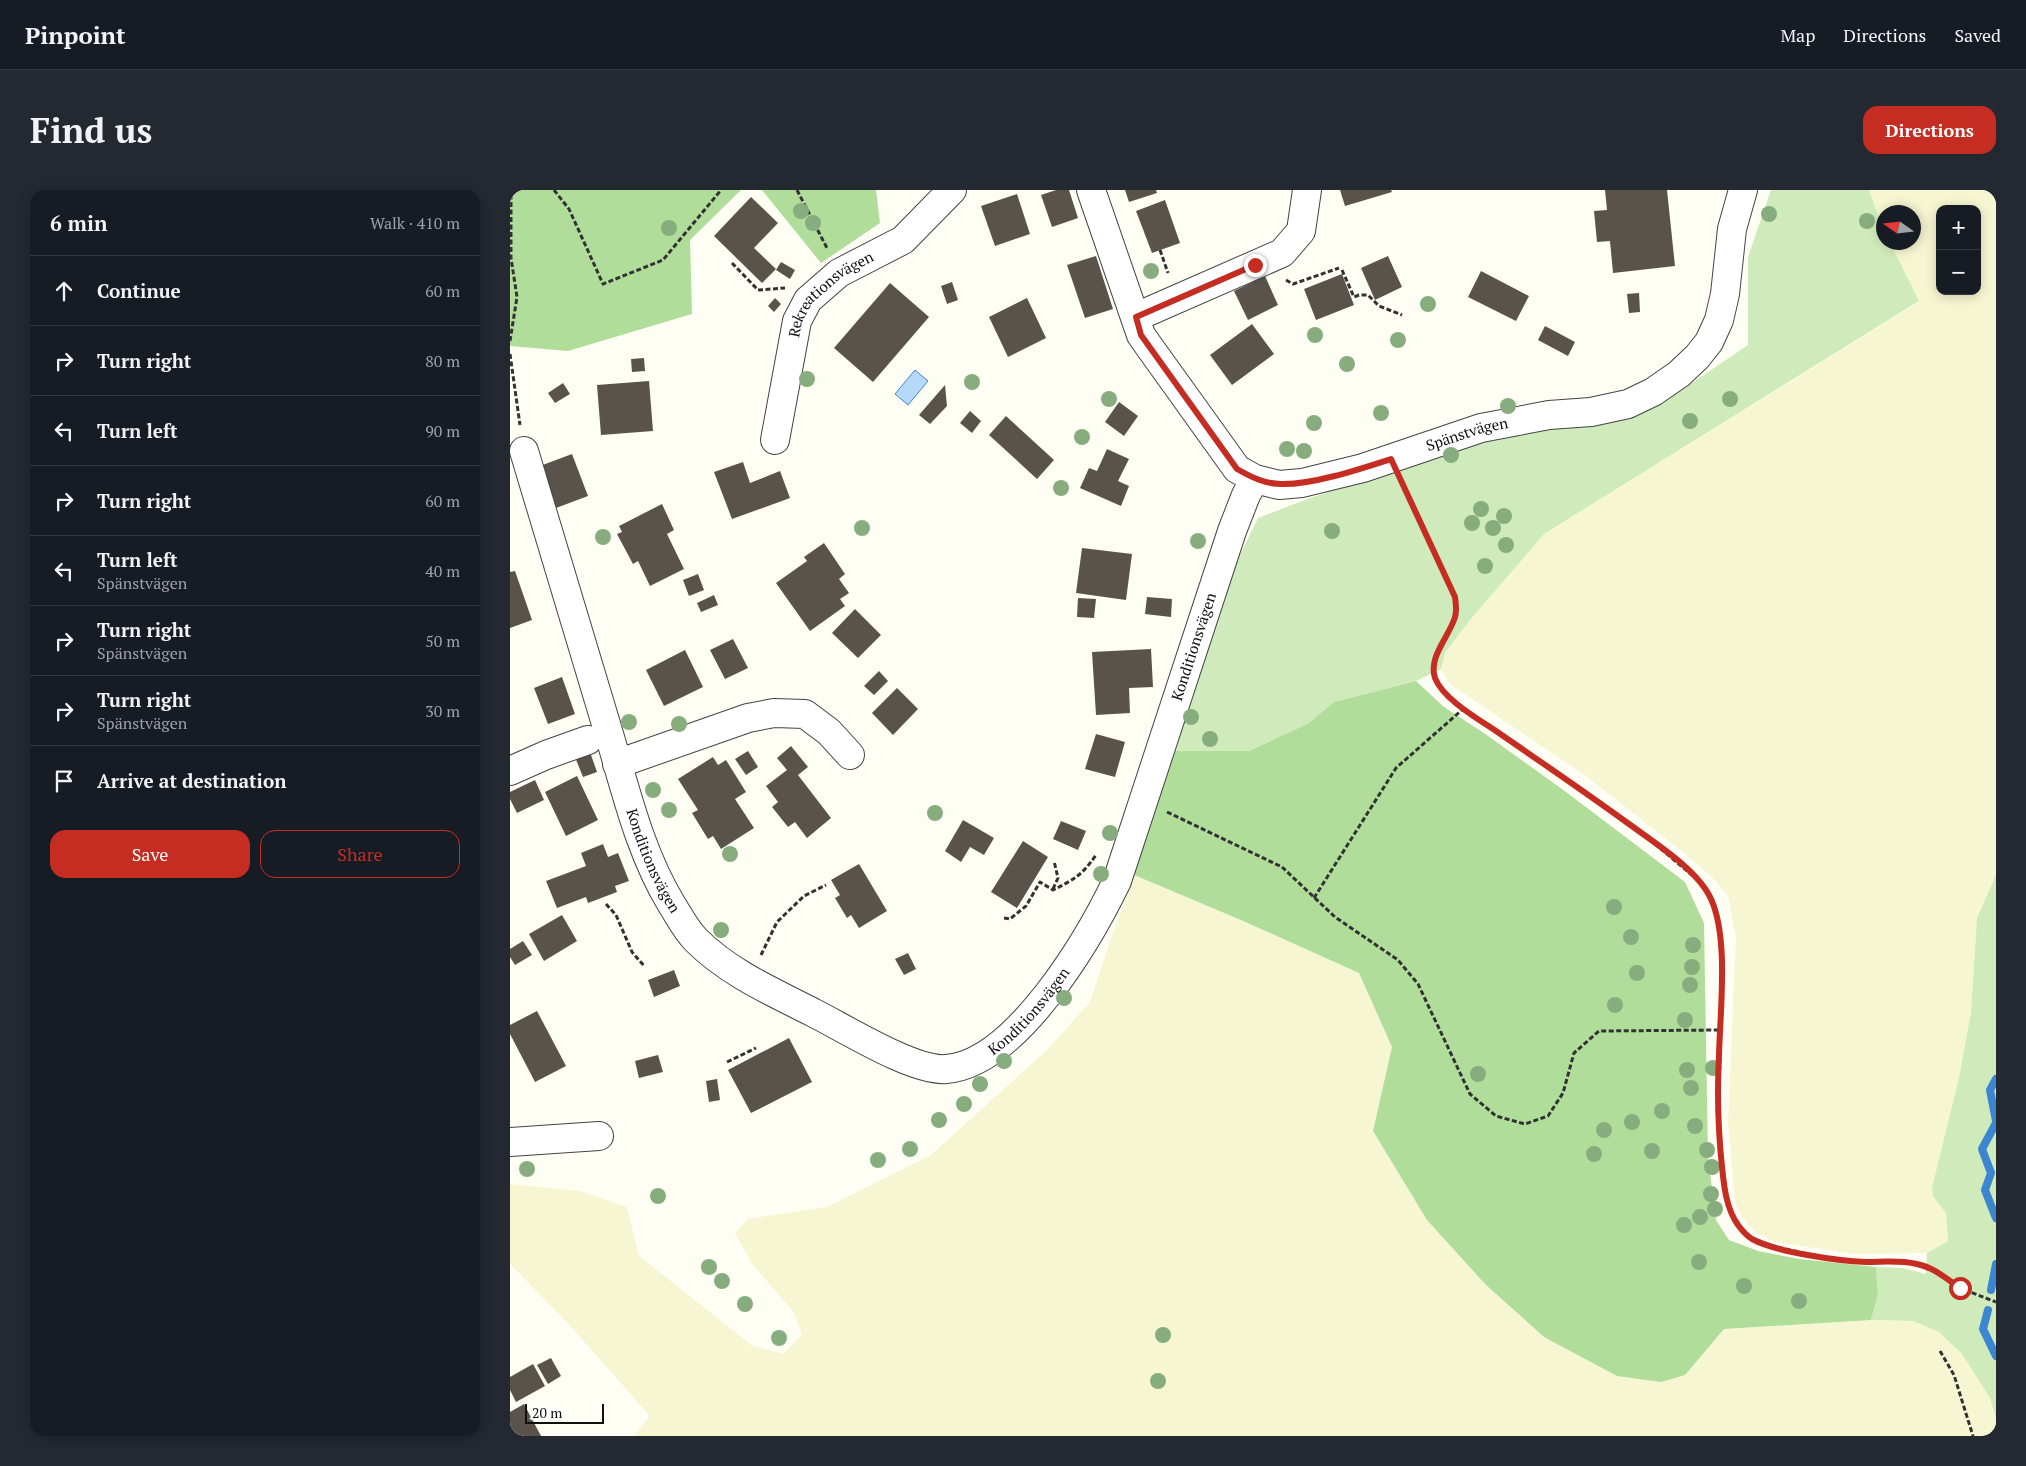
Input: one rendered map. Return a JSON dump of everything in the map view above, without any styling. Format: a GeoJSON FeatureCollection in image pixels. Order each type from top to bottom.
{"type":"FeatureCollection","features":[{"type":"Feature","properties":{"kind":"street","name":"Rekreationsvägen"},"geometry":{"type":"LineString","coordinates":[[776,440],[797,321],[808,300],[839,273],[902,240],[952,190]]}},
{"type":"Feature","properties":{"kind":"street","name":"Spänstvägen"},"geometry":{"type":"LineString","coordinates":[[1091,190],[1141,335],[1237,469],[1255,479],[1279,484],[1302,483],[1363,468],[1481,428],[1549,415],[1591,412],[1628,404],[1653,392],[1679,374],[1698,357],[1709,342],[1719,320],[1732,229],[1744,190]]}},
{"type":"Feature","properties":{"kind":"street"},"geometry":{"type":"LineString","coordinates":[[1136,317],[1282,253],[1301,232],[1307,190]]}},
{"type":"Feature","properties":{"kind":"street","name":"Konditionsvägen"},"geometry":{"type":"LineString","coordinates":[[524,451],[617,764],[646,851],[670,903],[694,938],[724,965],[893,1054],[920,1065],[945,1070],[972,1063],[1002,1045],[1035,1011],[1081,948],[1100,918],[1117,882],[1232,531],[1246,495],[1255,479]]}},
{"type":"Feature","properties":{"kind":"street"},"geometry":{"type":"LineString","coordinates":[[617,764],[748,718],[774,713],[805,714],[829,732],[850,755]]}},
{"type":"Feature","properties":{"kind":"street"},"geometry":{"type":"LineString","coordinates":[[510,771],[546,755],[588,740]]}},
{"type":"Feature","properties":{"kind":"street"},"geometry":{"type":"LineString","coordinates":[[510,1142],[599,1136]]}},
{"type":"Feature","properties":{"kind":"path"},"geometry":{"type":"LineString","coordinates":[[510,341],[517,297],[511,258],[511,190]]}},
{"type":"Feature","properties":{"kind":"path"},"geometry":{"type":"LineString","coordinates":[[554,190],[569,208],[603,284],[663,260],[721,190]]}},
{"type":"Feature","properties":{"kind":"path"},"geometry":{"type":"LineString","coordinates":[[797,190],[839,273]]}},
{"type":"Feature","properties":{"kind":"path"},"geometry":{"type":"LineString","coordinates":[[732,263],[758,290],[795,287],[816,293]]}},
{"type":"Feature","properties":{"kind":"path"},"geometry":{"type":"LineString","coordinates":[[1342,270],[1354,297],[1368,295],[1379,306],[1402,315]]}},
{"type":"Feature","properties":{"kind":"path"},"geometry":{"type":"LineString","coordinates":[[510,354],[524,451]]}},
{"type":"Feature","properties":{"kind":"path"},"geometry":{"type":"LineString","coordinates":[[1391,459],[1455,597],[1455,617],[1435,658],[1436,680],[1445,692],[1463,709],[1604,806],[1678,862],[1698,881],[1711,898],[1717,916],[1720,940],[1721,1030],[1718,1129],[1728,1207],[1737,1224],[1751,1238],[1773,1246],[1825,1258],[1919,1264],[1935,1270],[1960,1288],[1996,1302]]}},
{"type":"Feature","properties":{"kind":"path"},"geometry":{"type":"LineString","coordinates":[[1314,898],[1396,768],[1463,709]]}},
{"type":"Feature","properties":{"kind":"path"},"geometry":{"type":"LineString","coordinates":[[1144,800],[1282,867],[1335,917],[1398,960],[1418,984],[1470,1094],[1496,1116],[1525,1124],[1548,1116],[1563,1093],[1574,1053],[1599,1031],[1721,1030]]}},
{"type":"Feature","properties":{"kind":"path"},"geometry":{"type":"LineString","coordinates":[[1053,890],[1078,877],[1100,848]]}},
{"type":"Feature","properties":{"kind":"path"},"geometry":{"type":"LineString","coordinates":[[1053,890],[1058,878],[1054,862]]}},
{"type":"Feature","properties":{"kind":"path"},"geometry":{"type":"LineString","coordinates":[[1004,918],[1010,919],[1026,906],[1040,882],[1053,890]]}},
{"type":"Feature","properties":{"kind":"path"},"geometry":{"type":"LineString","coordinates":[[748,978],[776,922],[804,896],[826,885]]}},
{"type":"Feature","properties":{"kind":"path"},"geometry":{"type":"LineString","coordinates":[[606,904],[616,915],[632,952],[645,967]]}},
{"type":"Feature","properties":{"kind":"path"},"geometry":{"type":"LineString","coordinates":[[728,1062],[756,1048]]}},
{"type":"Feature","properties":{"kind":"path"},"geometry":{"type":"LineString","coordinates":[[1940,1351],[1954,1375],[1973,1436]]}},
{"type":"Feature","properties":{"kind":"green space"},"geometry":{"type":"Polygon","coordinates":[[[510,190],[741,190],[690,240],[692,314],[568,351],[510,346],[510,190]]]}},
{"type":"Feature","properties":{"kind":"green space"},"geometry":{"type":"Polygon","coordinates":[[[762,190],[876,190],[880,223],[821,263],[762,190]]]}},
{"type":"Feature","properties":{"kind":"green space"},"geometry":{"type":"Polygon","coordinates":[[[1771,190],[1869,190],[1876,210],[1876,250],[1894,250],[1919,301],[1544,534],[1469,621],[1445,653],[1441,669],[1416,681],[1334,702],[1309,723],[1249,751],[1172,751],[1239,557],[1258,518],[1310,498],[1405,467],[1464,444],[1596,422],[1635,411],[1677,393],[1748,345],[1748,257],[1771,190]]]}},
{"type":"Feature","properties":{"kind":"green space"},"geometry":{"type":"Polygon","coordinates":[[[1869,190],[1996,190],[1996,875],[1977,918],[1971,1012],[1959,1078],[1933,1196],[1946,1213],[1948,1241],[1927,1253],[1855,1254],[1775,1242],[1755,1232],[1741,1216],[1735,1202],[1728,1123],[1736,937],[1728,896],[1711,876],[1683,852],[1583,774],[1450,684],[1441,669],[1445,653],[1469,621],[1544,534],[1919,302],[1893,250],[1921,250],[1921,205],[1876,205],[1876,210],[1869,190]]]}},
{"type":"Feature","properties":{"kind":"green space"},"geometry":{"type":"Polygon","coordinates":[[[1416,681],[1444,707],[1484,733],[1566,792],[1685,882],[1704,923],[1708,1157],[1716,1220],[1729,1240],[1758,1251],[1799,1259],[1876,1267],[1878,1295],[1871,1320],[1724,1329],[1685,1375],[1661,1382],[1617,1376],[1544,1337],[1486,1285],[1427,1220],[1373,1131],[1392,1047],[1359,973],[1134,875],[1172,751],[1249,751],[1309,723],[1334,702],[1416,681]]]}},
{"type":"Feature","properties":{"kind":"green space"},"geometry":{"type":"Polygon","coordinates":[[[1134,875],[1359,973],[1392,1047],[1373,1131],[1427,1220],[1486,1285],[1544,1337],[1685,1375],[1724,1329],[1871,1320],[1913,1321],[1939,1332],[1962,1354],[1990,1398],[1996,1419],[1996,1436],[634,1436],[650,1416],[573,1329],[510,1264],[510,1184],[580,1191],[627,1207],[639,1256],[753,1346],[784,1354],[802,1334],[793,1311],[752,1264],[735,1233],[748,1219],[827,1207],[931,1155],[1048,1049],[1090,1002],[1134,875]]]}},
{"type":"Feature","properties":{"kind":"green space"},"geometry":{"type":"Polygon","coordinates":[[[1996,875],[1996,1419],[1990,1398],[1962,1354],[1939,1332],[1913,1321],[1871,1320],[1878,1295],[1876,1267],[1903,1268],[1926,1274],[1927,1253],[1948,1241],[1946,1213],[1933,1196],[1932,1188],[1959,1078],[1971,1012],[1977,918],[1996,875]]]}},
{"type":"Feature","properties":{"kind":"water"},"geometry":{"type":"Polygon","coordinates":[[[915,370],[928,381],[908,405],[895,394],[915,370]]]}},
{"type":"Feature","properties":{"kind":"building"},"geometry":{"type":"Polygon","coordinates":[[[1056,190],[1069,190],[1078,218],[1052,227],[1041,195],[1056,190]]]}},
{"type":"Feature","properties":{"kind":"building"},"geometry":{"type":"Polygon","coordinates":[[[1125,190],[1156,190],[1157,193],[1129,202],[1125,190]]]}},
{"type":"Feature","properties":{"kind":"building"},"geometry":{"type":"Polygon","coordinates":[[[1340,190],[1391,190],[1392,192],[1345,206],[1340,190]]]}},
{"type":"Feature","properties":{"kind":"building"},"geometry":{"type":"Polygon","coordinates":[[[1605,190],[1667,190],[1675,266],[1613,273],[1610,241],[1597,242],[1594,211],[1607,210],[1605,190]]]}},
{"type":"Feature","properties":{"kind":"building"},"geometry":{"type":"Polygon","coordinates":[[[1017,194],[1030,234],[995,246],[981,206],[1017,194]]]}},
{"type":"Feature","properties":{"kind":"building"},"geometry":{"type":"Polygon","coordinates":[[[751,197],[778,223],[754,248],[776,269],[762,283],[714,236],[751,197]]]}},
{"type":"Feature","properties":{"kind":"building"},"geometry":{"type":"Polygon","coordinates":[[[1165,200],[1180,243],[1152,253],[1136,211],[1165,200]]]}},
{"type":"Feature","properties":{"kind":"building"},"geometry":{"type":"Polygon","coordinates":[[[1096,256],[1113,309],[1085,318],[1067,265],[1096,256]]]}},
{"type":"Feature","properties":{"kind":"building"},"geometry":{"type":"Polygon","coordinates":[[[1388,256],[1402,287],[1375,300],[1361,268],[1388,256]]]}},
{"type":"Feature","properties":{"kind":"building"},"geometry":{"type":"Polygon","coordinates":[[[781,262],[795,270],[790,279],[776,270],[781,262]]]}},
{"type":"Feature","properties":{"kind":"building"},"geometry":{"type":"Polygon","coordinates":[[[1481,271],[1529,296],[1516,321],[1468,297],[1481,271]]]}},
{"type":"Feature","properties":{"kind":"building"},"geometry":{"type":"Polygon","coordinates":[[[1342,274],[1354,305],[1316,320],[1304,289],[1342,274]]]}},
{"type":"Feature","properties":{"kind":"building"},"geometry":{"type":"Polygon","coordinates":[[[1265,276],[1278,305],[1248,320],[1234,291],[1265,276]]]}},
{"type":"Feature","properties":{"kind":"building"},"geometry":{"type":"Polygon","coordinates":[[[952,282],[958,300],[947,304],[941,286],[952,282]]]}},
{"type":"Feature","properties":{"kind":"building"},"geometry":{"type":"Polygon","coordinates":[[[890,283],[929,317],[873,382],[834,348],[890,283]]]}},
{"type":"Feature","properties":{"kind":"building"},"geometry":{"type":"Polygon","coordinates":[[[1639,293],[1640,312],[1629,313],[1627,294],[1639,293]]]}},
{"type":"Feature","properties":{"kind":"building"},"geometry":{"type":"Polygon","coordinates":[[[775,298],[781,304],[774,312],[768,306],[775,298]]]}},
{"type":"Feature","properties":{"kind":"building"},"geometry":{"type":"Polygon","coordinates":[[[1027,298],[1046,338],[1008,357],[989,317],[1027,298]]]}},
{"type":"Feature","properties":{"kind":"building"},"geometry":{"type":"Polygon","coordinates":[[[1252,324],[1274,354],[1232,385],[1210,355],[1252,324]]]}},
{"type":"Feature","properties":{"kind":"building"},"geometry":{"type":"Polygon","coordinates":[[[1545,326],[1575,342],[1568,356],[1538,340],[1545,326]]]}},
{"type":"Feature","properties":{"kind":"building"},"geometry":{"type":"Polygon","coordinates":[[[644,358],[645,371],[632,372],[631,359],[644,358]]]}},
{"type":"Feature","properties":{"kind":"building"},"geometry":{"type":"Polygon","coordinates":[[[649,381],[653,431],[601,435],[597,385],[649,381]]]}},
{"type":"Feature","properties":{"kind":"building"},"geometry":{"type":"Polygon","coordinates":[[[563,383],[570,394],[555,403],[548,393],[563,383]]]}},
{"type":"Feature","properties":{"kind":"building"},"geometry":{"type":"Polygon","coordinates":[[[945,385],[947,406],[930,424],[919,415],[945,385]]]}},
{"type":"Feature","properties":{"kind":"building"},"geometry":{"type":"Polygon","coordinates":[[[1119,402],[1138,416],[1124,436],[1105,422],[1119,402]]]}},
{"type":"Feature","properties":{"kind":"building"},"geometry":{"type":"Polygon","coordinates":[[[970,411],[981,421],[972,433],[960,423],[970,411]]]}},
{"type":"Feature","properties":{"kind":"building"},"geometry":{"type":"Polygon","coordinates":[[[1006,416],[1054,460],[1037,479],[989,435],[1006,416]]]}},
{"type":"Feature","properties":{"kind":"building"},"geometry":{"type":"Polygon","coordinates":[[[1107,449],[1129,459],[1118,481],[1129,486],[1121,506],[1080,488],[1089,468],[1097,471],[1107,449]]]}},
{"type":"Feature","properties":{"kind":"building"},"geometry":{"type":"Polygon","coordinates":[[[572,454],[588,496],[556,508],[540,466],[572,454]]]}},
{"type":"Feature","properties":{"kind":"building"},"geometry":{"type":"Polygon","coordinates":[[[743,462],[750,483],[780,471],[790,498],[732,519],[714,472],[743,462]]]}},
{"type":"Feature","properties":{"kind":"building"},"geometry":{"type":"Polygon","coordinates":[[[662,504],[674,530],[667,534],[684,569],[650,586],[638,561],[633,564],[617,534],[622,532],[619,526],[662,504]]]}},
{"type":"Feature","properties":{"kind":"building"},"geometry":{"type":"Polygon","coordinates":[[[824,543],[845,574],[839,579],[849,593],[840,599],[845,606],[810,631],[776,583],[807,561],[804,557],[824,543]]]}},
{"type":"Feature","properties":{"kind":"building"},"geometry":{"type":"Polygon","coordinates":[[[1082,548],[1132,554],[1126,600],[1076,593],[1082,548]]]}},
{"type":"Feature","properties":{"kind":"building"},"geometry":{"type":"Polygon","coordinates":[[[515,571],[532,620],[510,628],[510,572],[515,571]]]}},
{"type":"Feature","properties":{"kind":"building"},"geometry":{"type":"Polygon","coordinates":[[[698,574],[704,590],[689,596],[683,580],[698,574]]]}},
{"type":"Feature","properties":{"kind":"building"},"geometry":{"type":"Polygon","coordinates":[[[714,595],[718,605],[701,612],[697,603],[714,595]]]}},
{"type":"Feature","properties":{"kind":"building"},"geometry":{"type":"Polygon","coordinates":[[[1147,597],[1172,599],[1171,617],[1145,614],[1147,597]]]}},
{"type":"Feature","properties":{"kind":"building"},"geometry":{"type":"Polygon","coordinates":[[[1078,598],[1096,599],[1094,618],[1077,617],[1078,598]]]}},
{"type":"Feature","properties":{"kind":"building"},"geometry":{"type":"Polygon","coordinates":[[[855,609],[881,635],[858,658],[832,633],[855,609]]]}},
{"type":"Feature","properties":{"kind":"building"},"geometry":{"type":"Polygon","coordinates":[[[733,639],[748,668],[725,679],[710,650],[733,639]]]}},
{"type":"Feature","properties":{"kind":"building"},"geometry":{"type":"Polygon","coordinates":[[[1151,649],[1153,687],[1129,688],[1130,713],[1096,715],[1092,652],[1151,649]]]}},
{"type":"Feature","properties":{"kind":"building"},"geometry":{"type":"Polygon","coordinates":[[[685,650],[703,687],[664,706],[646,670],[685,650]]]}},
{"type":"Feature","properties":{"kind":"building"},"geometry":{"type":"Polygon","coordinates":[[[879,671],[888,681],[874,695],[864,686],[879,671]]]}},
{"type":"Feature","properties":{"kind":"building"},"geometry":{"type":"Polygon","coordinates":[[[562,677],[575,714],[548,724],[534,688],[562,677]]]}},
{"type":"Feature","properties":{"kind":"building"},"geometry":{"type":"Polygon","coordinates":[[[897,688],[918,709],[893,735],[872,713],[897,688]]]}},
{"type":"Feature","properties":{"kind":"building"},"geometry":{"type":"Polygon","coordinates":[[[1096,734],[1125,742],[1115,777],[1085,769],[1096,734]]]}},
{"type":"Feature","properties":{"kind":"building"},"geometry":{"type":"Polygon","coordinates":[[[791,746],[808,767],[798,775],[831,818],[807,838],[795,822],[788,827],[772,807],[778,802],[766,786],[787,770],[777,758],[791,746]]]}},
{"type":"Feature","properties":{"kind":"building"},"geometry":{"type":"Polygon","coordinates":[[[748,751],[758,767],[746,775],[735,759],[748,751]]]}},
{"type":"Feature","properties":{"kind":"building"},"geometry":{"type":"Polygon","coordinates":[[[590,752],[597,772],[583,777],[575,757],[590,752]]]}},
{"type":"Feature","properties":{"kind":"building"},"geometry":{"type":"Polygon","coordinates":[[[713,757],[718,765],[726,760],[746,792],[735,799],[754,828],[721,849],[713,836],[708,839],[692,813],[698,810],[678,779],[713,757]]]}},
{"type":"Feature","properties":{"kind":"building"},"geometry":{"type":"Polygon","coordinates":[[[577,776],[598,820],[566,836],[545,792],[577,776]]]}},
{"type":"Feature","properties":{"kind":"building"},"geometry":{"type":"Polygon","coordinates":[[[535,780],[544,800],[517,813],[510,799],[510,792],[535,780]]]}},
{"type":"Feature","properties":{"kind":"building"},"geometry":{"type":"Polygon","coordinates":[[[963,820],[994,838],[984,855],[970,847],[961,862],[945,851],[963,820]]]}},
{"type":"Feature","properties":{"kind":"building"},"geometry":{"type":"Polygon","coordinates":[[[1061,821],[1086,831],[1078,850],[1053,839],[1061,821]]]}},
{"type":"Feature","properties":{"kind":"building"},"geometry":{"type":"Polygon","coordinates":[[[1023,841],[1048,857],[1017,908],[991,892],[1023,841]]]}},
{"type":"Feature","properties":{"kind":"building"},"geometry":{"type":"Polygon","coordinates":[[[603,844],[608,857],[618,853],[629,881],[615,886],[617,892],[588,903],[586,897],[557,908],[546,881],[586,866],[581,853],[603,844]]]}},
{"type":"Feature","properties":{"kind":"building"},"geometry":{"type":"Polygon","coordinates":[[[859,864],[887,911],[859,928],[851,915],[847,918],[835,898],[840,895],[831,880],[859,864]]]}},
{"type":"Feature","properties":{"kind":"building"},"geometry":{"type":"Polygon","coordinates":[[[562,915],[577,941],[544,961],[529,934],[562,915]]]}},
{"type":"Feature","properties":{"kind":"building"},"geometry":{"type":"Polygon","coordinates":[[[523,941],[532,955],[515,965],[510,957],[510,949],[523,941]]]}},
{"type":"Feature","properties":{"kind":"building"},"geometry":{"type":"Polygon","coordinates":[[[908,953],[916,969],[904,975],[895,959],[908,953]]]}},
{"type":"Feature","properties":{"kind":"building"},"geometry":{"type":"Polygon","coordinates":[[[674,970],[680,986],[654,997],[648,980],[674,970]]]}},
{"type":"Feature","properties":{"kind":"building"},"geometry":{"type":"Polygon","coordinates":[[[537,1011],[566,1066],[535,1082],[510,1034],[510,1025],[537,1011]]]}},
{"type":"Feature","properties":{"kind":"building"},"geometry":{"type":"Polygon","coordinates":[[[789,1038],[812,1082],[751,1113],[728,1070],[789,1038]]]}},
{"type":"Feature","properties":{"kind":"building"},"geometry":{"type":"Polygon","coordinates":[[[658,1055],[663,1072],[639,1078],[635,1061],[658,1055]]]}},
{"type":"Feature","properties":{"kind":"building"},"geometry":{"type":"Polygon","coordinates":[[[717,1079],[720,1100],[709,1102],[706,1081],[717,1079]]]}},
{"type":"Feature","properties":{"kind":"building"},"geometry":{"type":"Polygon","coordinates":[[[551,1358],[561,1376],[548,1384],[537,1365],[551,1358]]]}},
{"type":"Feature","properties":{"kind":"building"},"geometry":{"type":"Polygon","coordinates":[[[533,1364],[545,1386],[516,1402],[510,1390],[510,1377],[533,1364]]]}},
{"type":"Feature","properties":{"kind":"building"},"geometry":{"type":"Polygon","coordinates":[[[524,1404],[541,1436],[510,1436],[510,1412],[524,1404]]]}},
{"type":"Feature","properties":{"kind":"waterway"},"geometry":{"type":"LineString","coordinates":[[1996,1079],[1990,1090],[1996,1121]]}},
{"type":"Feature","properties":{"kind":"waterway"},"geometry":{"type":"LineString","coordinates":[[1996,1123],[1982,1149],[1991,1173],[1985,1190],[1996,1218]]}},
{"type":"Feature","properties":{"kind":"waterway"},"geometry":{"type":"LineString","coordinates":[[1991,1290],[1996,1264]]}},
{"type":"Feature","properties":{"kind":"waterway"},"geometry":{"type":"LineString","coordinates":[[1988,1310],[1983,1329],[1996,1356]]}},
{"type":"Feature","properties":{"kind":"route"},"geometry":{"type":"LineString","coordinates":[[1255,265],[1136,317],[1141,335],[1237,469],[1255,479],[1279,484],[1302,483],[1391,459],[1455,597],[1455,617],[1435,658],[1436,680],[1445,692],[1463,709],[1574,784],[1649,839],[1698,881],[1711,898],[1717,916],[1720,940],[1722,987],[1718,1129],[1728,1207],[1737,1224],[1751,1238],[1773,1246],[1825,1258],[1919,1264],[1935,1270],[1960,1288]]}}]}
